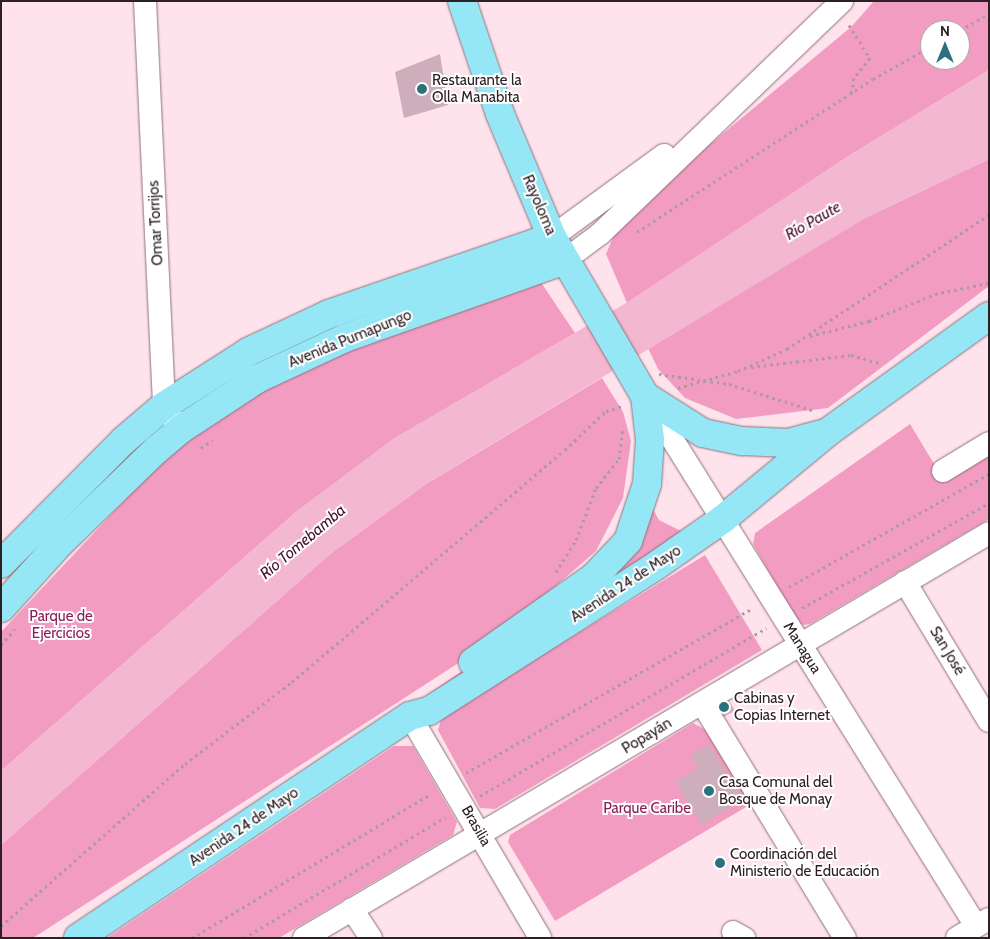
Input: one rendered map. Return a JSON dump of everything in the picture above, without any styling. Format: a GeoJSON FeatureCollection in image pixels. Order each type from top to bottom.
{"type":"FeatureCollection","features":[{"type":"Feature","properties":{"kind":"main road","name":"Rayoloma"},"geometry":{"type":"LineString","coordinates":[[462,1],[500,114],[552,237],[638,394],[650,440],[647,484]]}},
{"type":"Feature","properties":{"kind":"main road","name":"Avenida Pumapungo"},"geometry":{"type":"LineString","coordinates":[[1,564],[123,440],[164,406],[248,352],[287,332],[384,294],[530,248],[552,237]]}},
{"type":"Feature","properties":{"kind":"main road","name":"Avenida Pumapungo"},"geometry":{"type":"LineString","coordinates":[[12,614],[110,493],[300,356],[569,266]]}},
{"type":"Feature","properties":{"kind":"main road","name":"Avenida 24 de Mayo"},"geometry":{"type":"LineString","coordinates":[[78,938],[410,716],[429,711],[723,519],[839,425],[989,316]]}},
{"type":"Feature","properties":{"kind":"main road","name":"Rayoloma"},"geometry":{"type":"LineString","coordinates":[[638,394],[703,433]]}},
{"type":"Feature","properties":{"kind":"main road","name":"Avenida 24 de Mayo"},"geometry":{"type":"LineString","coordinates":[[703,433],[762,443],[794,442],[839,425]]}},
{"type":"Feature","properties":{"kind":"main road","name":"Avenida 24 de Mayo"},"geometry":{"type":"LineString","coordinates":[[410,716],[422,697],[576,591],[610,562],[628,541],[647,484]]}},
{"type":"Feature","properties":{"kind":"street","name":"Omar Torrijos"},"geometry":{"type":"LineString","coordinates":[[145,1],[164,406]]}},
{"type":"Feature","properties":{"kind":"street","name":"Avenida Pumapungo"},"geometry":{"type":"LineString","coordinates":[[569,266],[724,112],[839,5]]}},
{"type":"Feature","properties":{"kind":"street","name":"Avenida Pumapungo"},"geometry":{"type":"LineString","coordinates":[[552,237],[724,112]]}},
{"type":"Feature","properties":{"kind":"street","name":"Managua"},"geometry":{"type":"LineString","coordinates":[[638,394],[723,519],[974,928]]}},
{"type":"Feature","properties":{"kind":"street"},"geometry":{"type":"LineString","coordinates":[[164,406],[187,439]]}},
{"type":"Feature","properties":{"kind":"street"},"geometry":{"type":"LineString","coordinates":[[943,471],[989,443]]}},
{"type":"Feature","properties":{"kind":"street","name":"Popayán"},"geometry":{"type":"LineString","coordinates":[[304,938],[481,835],[798,644],[989,533]]}},
{"type":"Feature","properties":{"kind":"street","name":"San José"},"geometry":{"type":"LineString","coordinates":[[905,582],[989,721]]}},
{"type":"Feature","properties":{"kind":"street"},"geometry":{"type":"LineString","coordinates":[[702,703],[845,938]]}},
{"type":"Feature","properties":{"kind":"street","name":"Brasilia"},"geometry":{"type":"LineString","coordinates":[[410,716],[540,938]]}},
{"type":"Feature","properties":{"kind":"street"},"geometry":{"type":"LineString","coordinates":[[352,909],[371,938]]}},
{"type":"Feature","properties":{"kind":"path"},"geometry":{"type":"LineString","coordinates":[[839,5],[870,58],[854,78],[851,95]]}},
{"type":"Feature","properties":{"kind":"path"},"geometry":{"type":"LineString","coordinates":[[970,24],[989,14]]}},
{"type":"Feature","properties":{"kind":"path"},"geometry":{"type":"LineString","coordinates":[[630,236],[920,53]]}},
{"type":"Feature","properties":{"kind":"path"},"geometry":{"type":"LineString","coordinates":[[747,367],[810,336],[961,230],[989,215]]}},
{"type":"Feature","properties":{"kind":"path"},"geometry":{"type":"LineString","coordinates":[[810,336],[869,321],[935,294],[989,283]]}},
{"type":"Feature","properties":{"kind":"path"},"geometry":{"type":"LineString","coordinates":[[638,394],[665,394],[704,379],[747,367],[850,355],[877,361],[905,378]]}},
{"type":"Feature","properties":{"kind":"path"},"geometry":{"type":"LineString","coordinates":[[1,926],[185,764],[292,682],[565,450],[606,411],[638,394],[660,373],[704,379],[839,425]]}},
{"type":"Feature","properties":{"kind":"path"},"geometry":{"type":"LineString","coordinates":[[553,579],[576,540],[596,488],[618,459],[621,434],[638,394]]}},
{"type":"Feature","properties":{"kind":"path"},"geometry":{"type":"LineString","coordinates":[[187,439],[218,436]]}},
{"type":"Feature","properties":{"kind":"path"},"geometry":{"type":"LineString","coordinates":[[192,938],[450,782],[989,474]]}},
{"type":"Feature","properties":{"kind":"path"},"geometry":{"type":"LineString","coordinates":[[244,938],[783,618],[989,503]]}},
{"type":"Feature","properties":{"kind":"path"},"geometry":{"type":"LineString","coordinates":[[2,643],[12,614]]}},
{"type":"Feature","properties":{"kind":"green space"},"geometry":{"type":"Polygon","coordinates":[[[874,1],[989,1],[989,70],[847,157],[627,303],[606,254],[614,235],[684,166],[851,27],[874,1]]]}},
{"type":"Feature","properties":{"kind":"green space"},"geometry":{"type":"Polygon","coordinates":[[[989,159],[989,286],[828,408],[736,419],[685,398],[658,369],[648,348],[865,218],[989,159]]]}},
{"type":"Feature","properties":{"kind":"green space","name":"Parque de Ejercicios"},"geometry":{"type":"Polygon","coordinates":[[[540,281],[575,333],[395,438],[296,512],[1,771],[1,632],[168,454],[291,367],[540,281]]]}},
{"type":"Feature","properties":{"kind":"green space"},"geometry":{"type":"Polygon","coordinates":[[[602,378],[623,412],[631,441],[623,498],[596,551],[491,642],[33,938],[1,938],[1,845],[330,554],[426,484],[602,378]]]}},
{"type":"Feature","properties":{"kind":"green space"},"geometry":{"type":"Polygon","coordinates":[[[910,424],[945,482],[989,455],[989,519],[810,624],[803,625],[797,621],[753,544],[755,533],[910,424]]]}},
{"type":"Feature","properties":{"kind":"green space"},"geometry":{"type":"Polygon","coordinates":[[[649,502],[659,520],[691,536],[413,714],[423,698],[571,596],[649,502]]]}},
{"type":"Feature","properties":{"kind":"green space"},"geometry":{"type":"Polygon","coordinates":[[[705,555],[762,650],[495,809],[480,808],[438,730],[442,717],[705,555]]]}},
{"type":"Feature","properties":{"kind":"green space","name":"Parque Caribe"},"geometry":{"type":"Polygon","coordinates":[[[693,723],[706,730],[751,804],[555,921],[508,842],[510,835],[693,723]]]}},
{"type":"Feature","properties":{"kind":"green space"},"geometry":{"type":"Polygon","coordinates":[[[394,746],[413,746],[457,822],[453,835],[279,938],[107,938],[394,746]]]}},
{"type":"Feature","properties":{"kind":"water"},"geometry":{"type":"Polygon","coordinates":[[[989,70],[989,159],[865,218],[426,484],[330,554],[1,845],[1,771],[296,512],[395,438],[626,303],[847,157],[989,70]]]}},
{"type":"Feature","properties":{"kind":"building","name":"Restaurante la Olla Manabita"},"geometry":{"type":"Polygon","coordinates":[[[440,54],[448,105],[404,118],[395,72],[440,54]]]}},
{"type":"Feature","properties":{"kind":"building","name":"Cabinas y Copias Internet"},"geometry":{"type":"Polygon","coordinates":[[[726,695],[735,711],[720,719],[711,703],[726,695]]]}},
{"type":"Feature","properties":{"kind":"building","name":"Casa Comunal del Bosque de Monay"},"geometry":{"type":"Polygon","coordinates":[[[709,744],[743,799],[702,825],[675,782],[698,768],[690,755],[709,744]]]}},
{"type":"Feature","properties":{"kind":"place","name":"Restaurante la Olla Manabita"},"geometry":{"type":"Point","coordinates":[422,89]}},
{"type":"Feature","properties":{"kind":"place","name":"Cabinas y Copias Internet"},"geometry":{"type":"Point","coordinates":[724,707]}},
{"type":"Feature","properties":{"kind":"place","name":"Casa Comunal del Bosque de Monay"},"geometry":{"type":"Point","coordinates":[709,791]}},
{"type":"Feature","properties":{"kind":"place","name":"Coordinación del Ministerio de Educación"},"geometry":{"type":"Point","coordinates":[720,863]}},
{"type":"Feature","properties":{"kind":"water label","name":"Río Paute"},"geometry":{"type":"Point","coordinates":[813,221]}},
{"type":"Feature","properties":{"kind":"water label","name":"Río Tomebamba"},"geometry":{"type":"Point","coordinates":[303,542]}}]}
